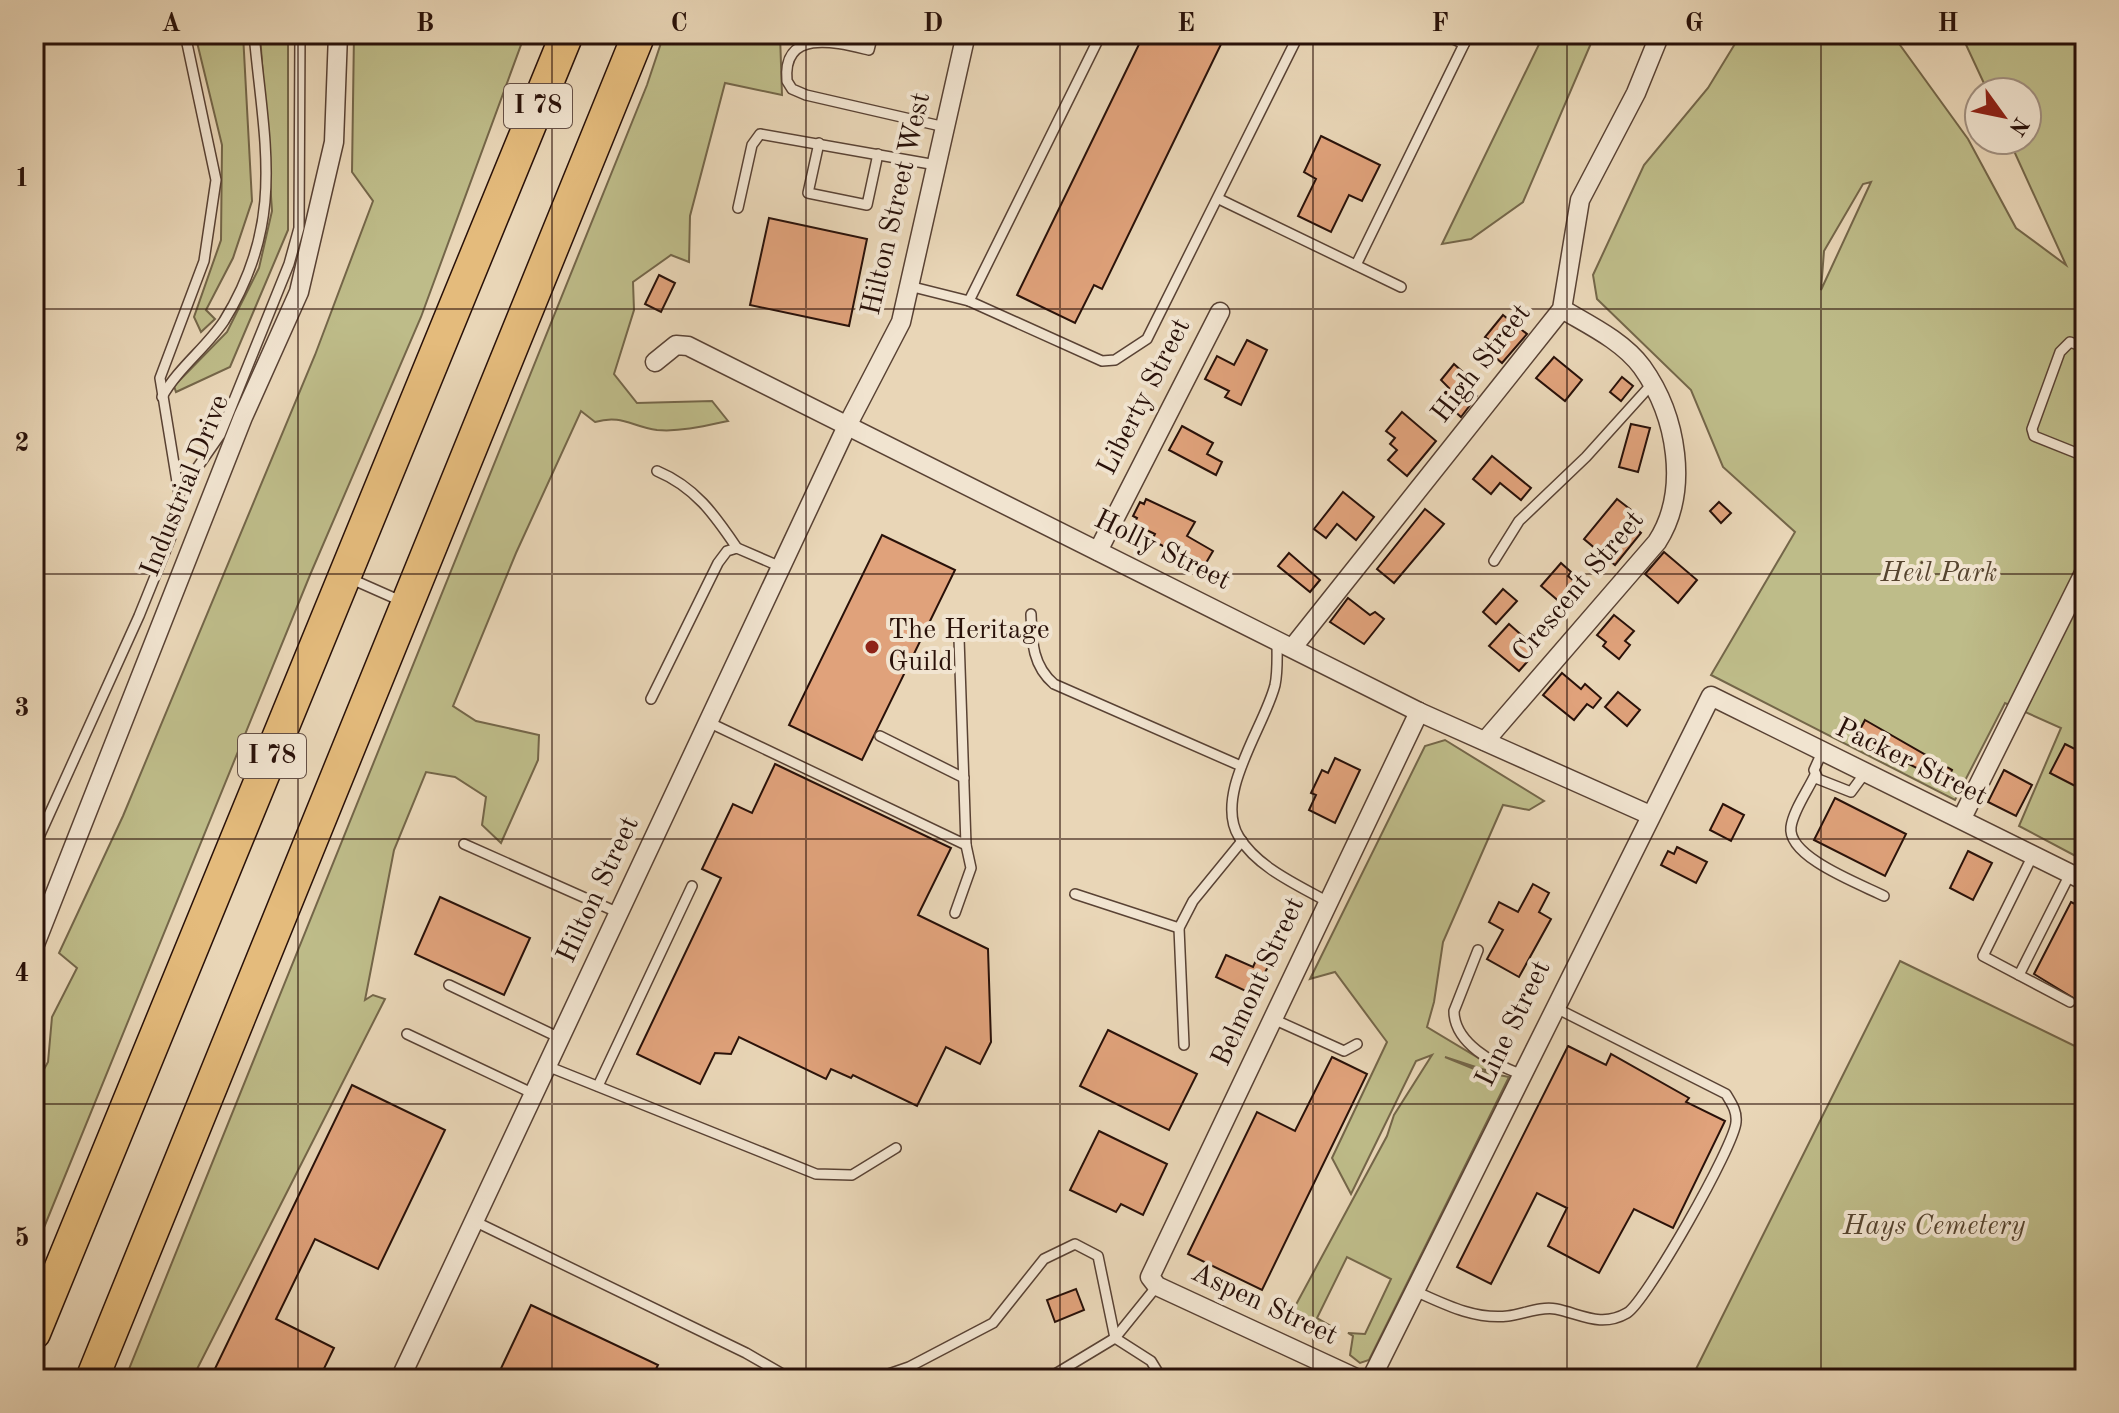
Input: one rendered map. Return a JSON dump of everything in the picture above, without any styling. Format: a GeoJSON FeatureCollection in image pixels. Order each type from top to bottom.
{"type":"FeatureCollection","features":[{"type":"Feature","properties":{"kind":"highway","name":"I 78"},"geometry":{"type":"LineString","coordinates":[[34,1333],[567,34]]}},
{"type":"Feature","properties":{"kind":"highway","name":"I 78"},"geometry":{"type":"LineString","coordinates":[[92,1379],[639,34]]}},
{"type":"Feature","properties":{"kind":"street","name":"Industrial Drive"},"geometry":{"type":"LineString","coordinates":[[34,947],[243,417],[299,292],[334,142],[338,34]]}},
{"type":"Feature","properties":{"kind":"street","name":"Hilton Street West"},"geometry":{"type":"LineString","coordinates":[[848,424],[901,322],[966,34]]}},
{"type":"Feature","properties":{"kind":"street","name":"High Street"},"geometry":{"type":"LineString","coordinates":[[1285,644],[1562,309],[1580,200],[1636,93],[1660,34]]}},
{"type":"Feature","properties":{"kind":"street","name":"Crescent Street"},"geometry":{"type":"LineString","coordinates":[[1485,741],[1657,542],[1669,525],[1677,499],[1675,456],[1660,401],[1641,365],[1608,336],[1562,309]]}},
{"type":"Feature","properties":{"kind":"street","name":"Liberty Street"},"geometry":{"type":"LineString","coordinates":[[1098,551],[1220,312]]}},
{"type":"Feature","properties":{"kind":"street","name":"Holly Street"},"geometry":{"type":"LineString","coordinates":[[655,362],[676,345],[688,346],[1419,712],[1650,815]]}},
{"type":"Feature","properties":{"kind":"street","name":"Hilton Street"},"geometry":{"type":"LineString","coordinates":[[400,1379],[848,424]]}},
{"type":"Feature","properties":{"kind":"street"},"geometry":{"type":"LineString","coordinates":[[1962,818],[2085,571]]}},
{"type":"Feature","properties":{"kind":"street","name":"Packer Street"},"geometry":{"type":"LineString","coordinates":[[1711,696],[2078,877]]}},
{"type":"Feature","properties":{"kind":"street","name":"Line Street"},"geometry":{"type":"LineString","coordinates":[[1371,1379],[1520,1074],[1711,696]]}},
{"type":"Feature","properties":{"kind":"street","name":"Belmont Street"},"geometry":{"type":"LineString","coordinates":[[1154,1281],[1273,1019],[1419,712]]}},
{"type":"Feature","properties":{"kind":"street","name":"Aspen Street"},"geometry":{"type":"LineString","coordinates":[[1154,1281],[1358,1379]]}},
{"type":"Feature","properties":{"kind":"lane"},"geometry":{"type":"LineString","coordinates":[[34,848],[139,616],[171,537],[179,494],[160,378],[204,261],[216,180],[185,34]]}},
{"type":"Feature","properties":{"kind":"lane"},"geometry":{"type":"LineString","coordinates":[[162,397],[169,383],[219,328],[236,301],[263,230],[268,185],[254,34]]}},
{"type":"Feature","properties":{"kind":"lane"},"geometry":{"type":"LineString","coordinates":[[179,494],[220,435],[289,264],[299,228],[300,34]]}},
{"type":"Feature","properties":{"kind":"lane"},"geometry":{"type":"LineString","coordinates":[[873,34],[869,50],[825,40],[806,44],[788,62],[787,81],[792,89],[806,95],[945,127]]}},
{"type":"Feature","properties":{"kind":"lane"},"geometry":{"type":"LineString","coordinates":[[969,301],[1101,34]]}},
{"type":"Feature","properties":{"kind":"lane"},"geometry":{"type":"LineString","coordinates":[[909,286],[969,301],[1087,355],[1102,361],[1115,360],[1147,339],[1299,34]]}},
{"type":"Feature","properties":{"kind":"lane"},"geometry":{"type":"LineString","coordinates":[[1443,34],[1464,44]]}},
{"type":"Feature","properties":{"kind":"lane"},"geometry":{"type":"LineString","coordinates":[[1356,265],[1469,34]]}},
{"type":"Feature","properties":{"kind":"lane"},"geometry":{"type":"LineString","coordinates":[[738,208],[752,145],[760,134],[936,165]]}},
{"type":"Feature","properties":{"kind":"lane"},"geometry":{"type":"LineString","coordinates":[[819,143],[808,193],[867,205],[878,154]]}},
{"type":"Feature","properties":{"kind":"lane"},"geometry":{"type":"LineString","coordinates":[[1219,199],[1401,287]]}},
{"type":"Feature","properties":{"kind":"lane"},"geometry":{"type":"LineString","coordinates":[[2085,357],[2078,345],[2070,342],[2060,352],[2032,429],[2034,436],[2085,456]]}},
{"type":"Feature","properties":{"kind":"lane"},"geometry":{"type":"LineString","coordinates":[[1494,561],[1519,521],[1586,457],[1651,385]]}},
{"type":"Feature","properties":{"kind":"lane"},"geometry":{"type":"LineString","coordinates":[[657,471],[689,488],[708,505],[737,548],[781,567]]}},
{"type":"Feature","properties":{"kind":"lane"},"geometry":{"type":"LineString","coordinates":[[651,699],[718,563],[727,551],[737,548]]}},
{"type":"Feature","properties":{"kind":"lane"},"geometry":{"type":"LineString","coordinates":[[345,577],[408,604]]}},
{"type":"Feature","properties":{"kind":"lane"},"geometry":{"type":"LineString","coordinates":[[1031,614],[1032,648],[1042,674],[1054,684],[1241,766]]}},
{"type":"Feature","properties":{"kind":"lane"},"geometry":{"type":"LineString","coordinates":[[955,913],[971,868],[966,845],[959,638]]}},
{"type":"Feature","properties":{"kind":"lane"},"geometry":{"type":"LineString","coordinates":[[1285,644],[1276,683],[1241,766],[1233,805],[1237,835],[1263,863],[1328,902]]}},
{"type":"Feature","properties":{"kind":"lane"},"geometry":{"type":"LineString","coordinates":[[708,722],[966,845]]}},
{"type":"Feature","properties":{"kind":"lane"},"geometry":{"type":"LineString","coordinates":[[880,736],[964,778]]}},
{"type":"Feature","properties":{"kind":"lane"},"geometry":{"type":"LineString","coordinates":[[1823,750],[1815,775],[1790,827],[1793,842],[1802,854],[1884,896]]}},
{"type":"Feature","properties":{"kind":"lane"},"geometry":{"type":"LineString","coordinates":[[1815,775],[1851,792],[1866,772]]}},
{"type":"Feature","properties":{"kind":"lane"},"geometry":{"type":"LineString","coordinates":[[1184,1045],[1179,928],[1193,901],[1242,841]]}},
{"type":"Feature","properties":{"kind":"lane"},"geometry":{"type":"LineString","coordinates":[[464,844],[619,913]]}},
{"type":"Feature","properties":{"kind":"lane"},"geometry":{"type":"LineString","coordinates":[[2033,855],[1983,956],[2070,1002]]}},
{"type":"Feature","properties":{"kind":"lane"},"geometry":{"type":"LineString","coordinates":[[2019,975],[2078,877]]}},
{"type":"Feature","properties":{"kind":"lane"},"geometry":{"type":"LineString","coordinates":[[598,1086],[692,886]]}},
{"type":"Feature","properties":{"kind":"lane"},"geometry":{"type":"LineString","coordinates":[[1075,894],[1179,928]]}},
{"type":"Feature","properties":{"kind":"lane"},"geometry":{"type":"LineString","coordinates":[[1478,950],[1454,1011],[1454,1022],[1468,1042],[1520,1074]]}},
{"type":"Feature","properties":{"kind":"lane"},"geometry":{"type":"LineString","coordinates":[[449,985],[560,1038]]}},
{"type":"Feature","properties":{"kind":"lane"},"geometry":{"type":"LineString","coordinates":[[1415,1291],[1471,1314],[1505,1317],[1555,1309],[1580,1319],[1610,1319],[1627,1313],[1636,1305],[1706,1189],[1736,1125],[1735,1108],[1726,1094],[1554,1007]]}},
{"type":"Feature","properties":{"kind":"lane"},"geometry":{"type":"LineString","coordinates":[[1273,1019],[1331,1048],[1344,1051],[1357,1044]]}},
{"type":"Feature","properties":{"kind":"lane"},"geometry":{"type":"LineString","coordinates":[[407,1034],[534,1094]]}},
{"type":"Feature","properties":{"kind":"lane"},"geometry":{"type":"LineString","coordinates":[[547,1066],[816,1174],[852,1175],[896,1148]]}},
{"type":"Feature","properties":{"kind":"lane"},"geometry":{"type":"LineString","coordinates":[[474,1221],[746,1353],[791,1379]]}},
{"type":"Feature","properties":{"kind":"lane"},"geometry":{"type":"LineString","coordinates":[[874,1379],[909,1367],[993,1323],[1044,1259],[1075,1244],[1098,1256],[1115,1338],[1151,1361],[1162,1379]]}},
{"type":"Feature","properties":{"kind":"lane"},"geometry":{"type":"LineString","coordinates":[[1047,1379],[1115,1338],[1154,1281]]}},
{"type":"Feature","properties":{"kind":"green space"},"geometry":{"type":"Polygon","coordinates":[[[195,34],[243,34],[252,201],[233,258],[206,310],[215,319],[201,332],[194,317],[221,240],[222,145],[195,34]]]}},
{"type":"Feature","properties":{"kind":"green space"},"geometry":{"type":"Polygon","coordinates":[[[260,34],[288,34],[288,230],[230,367],[176,392],[174,386],[227,332],[259,268],[272,211],[260,34]]]}},
{"type":"Feature","properties":{"kind":"green space"},"geometry":{"type":"Polygon","coordinates":[[[354,34],[525,34],[421,317],[310,575],[34,1252],[34,1087],[48,1062],[52,1017],[77,968],[59,953],[123,816],[315,355],[373,201],[352,172],[354,34]]]}},
{"type":"Feature","properties":{"kind":"green space"},"geometry":{"type":"Polygon","coordinates":[[[664,34],[780,34],[782,95],[725,83],[690,216],[689,262],[671,255],[633,282],[634,310],[614,374],[637,403],[712,401],[728,421],[684,429],[657,430],[613,419],[595,422],[581,411],[516,553],[453,706],[476,721],[539,735],[538,760],[501,843],[482,825],[486,797],[455,777],[426,772],[394,850],[365,1000],[373,995],[385,999],[192,1379],[125,1379],[647,85],[664,34]]]}},
{"type":"Feature","properties":{"kind":"green space"},"geometry":{"type":"Polygon","coordinates":[[[1544,34],[1595,34],[1523,202],[1471,239],[1442,244],[1544,34]]]}},
{"type":"Feature","properties":{"kind":"green space","name":"Heil Park"},"geometry":{"type":"Polygon","coordinates":[[[1741,34],[1892,34],[1963,132],[1963,156],[1977,156],[2016,228],[2066,265],[2016,156],[2043,156],[2043,76],[1981,76],[1961,34],[2085,34],[2085,861],[2019,826],[2061,728],[2005,703],[1955,800],[1711,675],[1795,532],[1723,467],[1691,390],[1597,299],[1593,275],[1644,165],[1708,88],[1741,34]],[[1871,182],[1863,184],[1824,251],[1821,290],[1871,182]]]}},
{"type":"Feature","properties":{"kind":"green space"},"geometry":{"type":"Polygon","coordinates":[[[1445,740],[1544,801],[1529,810],[1503,805],[1443,942],[1427,1027],[1495,1068],[1491,1072],[1445,1057],[1479,1071],[1509,1077],[1369,1360],[1360,1363],[1350,1355],[1353,1336],[1348,1333],[1365,1334],[1391,1279],[1347,1257],[1317,1318],[1331,1326],[1331,1331],[1292,1312],[1387,1136],[1394,1115],[1432,1055],[1416,1061],[1351,1194],[1332,1158],[1387,1042],[1335,972],[1310,979],[1425,746],[1445,740]]]}},
{"type":"Feature","properties":{"kind":"green space","name":"Hays Cemetery"},"geometry":{"type":"Polygon","coordinates":[[[1900,961],[2085,1051],[2085,1379],[1691,1379],[1900,961]]]}},
{"type":"Feature","properties":{"kind":"building"},"geometry":{"type":"Polygon","coordinates":[[[1144,34],[1226,34],[1102,289],[1094,285],[1075,323],[1017,295],[1144,34]]]}},
{"type":"Feature","properties":{"kind":"building"},"geometry":{"type":"Polygon","coordinates":[[[1321,136],[1380,165],[1362,201],[1349,195],[1331,232],[1298,216],[1316,179],[1304,172],[1321,136]]]}},
{"type":"Feature","properties":{"kind":"building"},"geometry":{"type":"Polygon","coordinates":[[[769,218],[867,239],[849,326],[750,305],[769,218]]]}},
{"type":"Feature","properties":{"kind":"building"},"geometry":{"type":"Polygon","coordinates":[[[659,275],[675,283],[661,312],[645,304],[659,275]]]}},
{"type":"Feature","properties":{"kind":"building"},"geometry":{"type":"Polygon","coordinates":[[[1503,315],[1527,334],[1502,363],[1489,352],[1495,344],[1485,337],[1503,315]]]}},
{"type":"Feature","properties":{"kind":"building"},"geometry":{"type":"Polygon","coordinates":[[[1247,340],[1267,350],[1241,405],[1225,397],[1229,391],[1205,379],[1217,356],[1234,365],[1247,340]]]}},
{"type":"Feature","properties":{"kind":"building"},"geometry":{"type":"Polygon","coordinates":[[[1554,357],[1582,380],[1565,401],[1536,378],[1554,357]]]}},
{"type":"Feature","properties":{"kind":"building"},"geometry":{"type":"Polygon","coordinates":[[[1454,364],[1465,374],[1460,381],[1477,396],[1461,417],[1440,398],[1449,388],[1441,380],[1454,364]]]}},
{"type":"Feature","properties":{"kind":"building"},"geometry":{"type":"Polygon","coordinates":[[[1622,377],[1633,386],[1621,401],[1610,392],[1622,377]]]}},
{"type":"Feature","properties":{"kind":"building"},"geometry":{"type":"Polygon","coordinates":[[[1402,412],[1436,441],[1407,476],[1388,460],[1397,450],[1390,444],[1395,438],[1386,431],[1402,412]]]}},
{"type":"Feature","properties":{"kind":"building"},"geometry":{"type":"Polygon","coordinates":[[[1631,424],[1650,428],[1638,472],[1619,467],[1631,424]]]}},
{"type":"Feature","properties":{"kind":"building"},"geometry":{"type":"Polygon","coordinates":[[[1182,426],[1213,443],[1207,454],[1222,462],[1216,475],[1169,450],[1182,426]]]}},
{"type":"Feature","properties":{"kind":"building"},"geometry":{"type":"Polygon","coordinates":[[[1492,456],[1531,488],[1521,500],[1500,483],[1491,494],[1473,479],[1492,456]]]}},
{"type":"Feature","properties":{"kind":"building"},"geometry":{"type":"Polygon","coordinates":[[[1343,492],[1374,517],[1356,540],[1337,524],[1326,538],[1314,529],[1343,492]]]}},
{"type":"Feature","properties":{"kind":"building"},"geometry":{"type":"Polygon","coordinates":[[[1146,499],[1195,522],[1187,536],[1213,551],[1203,568],[1152,540],[1155,534],[1134,524],[1137,518],[1133,516],[1140,502],[1144,504],[1146,499]]]}},
{"type":"Feature","properties":{"kind":"building"},"geometry":{"type":"Polygon","coordinates":[[[1617,499],[1635,513],[1628,522],[1641,533],[1615,565],[1584,539],[1617,499]]]}},
{"type":"Feature","properties":{"kind":"building"},"geometry":{"type":"Polygon","coordinates":[[[1719,502],[1731,513],[1721,523],[1710,511],[1719,502]]]}},
{"type":"Feature","properties":{"kind":"building"},"geometry":{"type":"Polygon","coordinates":[[[1425,509],[1444,524],[1394,583],[1377,569],[1425,509]]]}},
{"type":"Feature","properties":{"kind":"building","name":"The Heritage Guild"},"geometry":{"type":"Polygon","coordinates":[[[882,535],[955,570],[862,760],[789,725],[882,535]]]}},
{"type":"Feature","properties":{"kind":"building"},"geometry":{"type":"Polygon","coordinates":[[[1664,552],[1697,580],[1678,603],[1645,574],[1664,552]]]}},
{"type":"Feature","properties":{"kind":"building"},"geometry":{"type":"Polygon","coordinates":[[[1289,553],[1320,580],[1310,592],[1278,566],[1289,553]]]}},
{"type":"Feature","properties":{"kind":"building"},"geometry":{"type":"Polygon","coordinates":[[[1561,563],[1571,572],[1568,576],[1585,590],[1568,609],[1541,586],[1561,563]]]}},
{"type":"Feature","properties":{"kind":"building"},"geometry":{"type":"Polygon","coordinates":[[[1503,589],[1517,601],[1496,624],[1483,612],[1503,589]]]}},
{"type":"Feature","properties":{"kind":"building"},"geometry":{"type":"Polygon","coordinates":[[[1348,598],[1370,615],[1375,612],[1384,619],[1364,644],[1330,622],[1348,598]]]}},
{"type":"Feature","properties":{"kind":"building"},"geometry":{"type":"Polygon","coordinates":[[[1614,615],[1634,631],[1625,641],[1630,645],[1619,659],[1603,646],[1606,642],[1597,635],[1614,615]]]}},
{"type":"Feature","properties":{"kind":"building"},"geometry":{"type":"Polygon","coordinates":[[[1509,624],[1527,640],[1523,644],[1535,653],[1519,671],[1489,646],[1509,624]]]}},
{"type":"Feature","properties":{"kind":"building"},"geometry":{"type":"Polygon","coordinates":[[[1562,673],[1581,689],[1585,684],[1601,698],[1593,708],[1587,704],[1574,720],[1543,695],[1562,673]]]}},
{"type":"Feature","properties":{"kind":"building"},"geometry":{"type":"Polygon","coordinates":[[[1618,692],[1640,710],[1627,726],[1605,707],[1618,692]]]}},
{"type":"Feature","properties":{"kind":"building"},"geometry":{"type":"Polygon","coordinates":[[[1865,720],[1952,770],[1946,783],[1856,737],[1865,720]]]}},
{"type":"Feature","properties":{"kind":"building"},"geometry":{"type":"Polygon","coordinates":[[[2065,744],[2085,754],[2085,791],[2050,773],[2065,744]]]}},
{"type":"Feature","properties":{"kind":"building"},"geometry":{"type":"Polygon","coordinates":[[[1335,758],[1360,770],[1335,823],[1309,810],[1316,795],[1311,793],[1322,770],[1328,773],[1335,758]]]}},
{"type":"Feature","properties":{"kind":"building"},"geometry":{"type":"Polygon","coordinates":[[[775,764],[951,848],[918,915],[988,949],[991,1042],[980,1064],[946,1047],[917,1106],[853,1075],[851,1078],[831,1069],[826,1079],[739,1037],[731,1054],[715,1053],[700,1084],[637,1054],[721,878],[702,869],[733,804],[752,813],[775,764]]]}},
{"type":"Feature","properties":{"kind":"building"},"geometry":{"type":"Polygon","coordinates":[[[2004,770],[2032,785],[2016,816],[1988,802],[2004,770]]]}},
{"type":"Feature","properties":{"kind":"building"},"geometry":{"type":"Polygon","coordinates":[[[1835,798],[1906,834],[1885,876],[1814,840],[1835,798]]]}},
{"type":"Feature","properties":{"kind":"building"},"geometry":{"type":"Polygon","coordinates":[[[1723,804],[1744,815],[1731,841],[1710,830],[1723,804]]]}},
{"type":"Feature","properties":{"kind":"building"},"geometry":{"type":"Polygon","coordinates":[[[1677,847],[1707,862],[1696,883],[1661,865],[1668,851],[1674,854],[1677,847]]]}},
{"type":"Feature","properties":{"kind":"building"},"geometry":{"type":"Polygon","coordinates":[[[1968,851],[1992,863],[1973,900],[1950,888],[1968,851]]]}},
{"type":"Feature","properties":{"kind":"building"},"geometry":{"type":"Polygon","coordinates":[[[1533,884],[1549,893],[1539,912],[1551,919],[1519,977],[1487,959],[1503,930],[1489,922],[1499,902],[1518,912],[1533,884]]]}},
{"type":"Feature","properties":{"kind":"building"},"geometry":{"type":"Polygon","coordinates":[[[440,897],[530,938],[504,995],[415,954],[440,897]]]}},
{"type":"Feature","properties":{"kind":"building"},"geometry":{"type":"Polygon","coordinates":[[[2071,902],[2085,909],[2085,1005],[2034,974],[2071,902]]]}},
{"type":"Feature","properties":{"kind":"building"},"geometry":{"type":"Polygon","coordinates":[[[1226,955],[1253,967],[1258,956],[1271,962],[1252,994],[1216,977],[1226,955]]]}},
{"type":"Feature","properties":{"kind":"building"},"geometry":{"type":"Polygon","coordinates":[[[1108,1030],[1197,1074],[1169,1130],[1080,1086],[1108,1030]]]}},
{"type":"Feature","properties":{"kind":"building"},"geometry":{"type":"Polygon","coordinates":[[[1568,1046],[1606,1065],[1611,1054],[1689,1098],[1686,1102],[1725,1121],[1673,1228],[1634,1209],[1599,1273],[1548,1246],[1567,1208],[1537,1193],[1491,1284],[1457,1267],[1568,1046]]]}},
{"type":"Feature","properties":{"kind":"building"},"geometry":{"type":"Polygon","coordinates":[[[1332,1057],[1367,1074],[1262,1290],[1188,1254],[1257,1112],[1295,1131],[1332,1057]]]}},
{"type":"Feature","properties":{"kind":"building"},"geometry":{"type":"Polygon","coordinates":[[[352,1085],[445,1130],[378,1269],[315,1239],[276,1319],[334,1348],[319,1379],[210,1379],[352,1085]]]}},
{"type":"Feature","properties":{"kind":"building"},"geometry":{"type":"Polygon","coordinates":[[[1099,1131],[1167,1164],[1143,1215],[1121,1204],[1116,1212],[1070,1190],[1099,1131]]]}},
{"type":"Feature","properties":{"kind":"building"},"geometry":{"type":"Polygon","coordinates":[[[1076,1289],[1084,1310],[1055,1322],[1047,1300],[1076,1289]]]}},
{"type":"Feature","properties":{"kind":"building"},"geometry":{"type":"Polygon","coordinates":[[[531,1305],[658,1365],[651,1379],[496,1379],[531,1305]]]}},
{"type":"Feature","properties":{"kind":"place","name":"The Heritage Guild"},"geometry":{"type":"Point","coordinates":[872,647]}}]}
